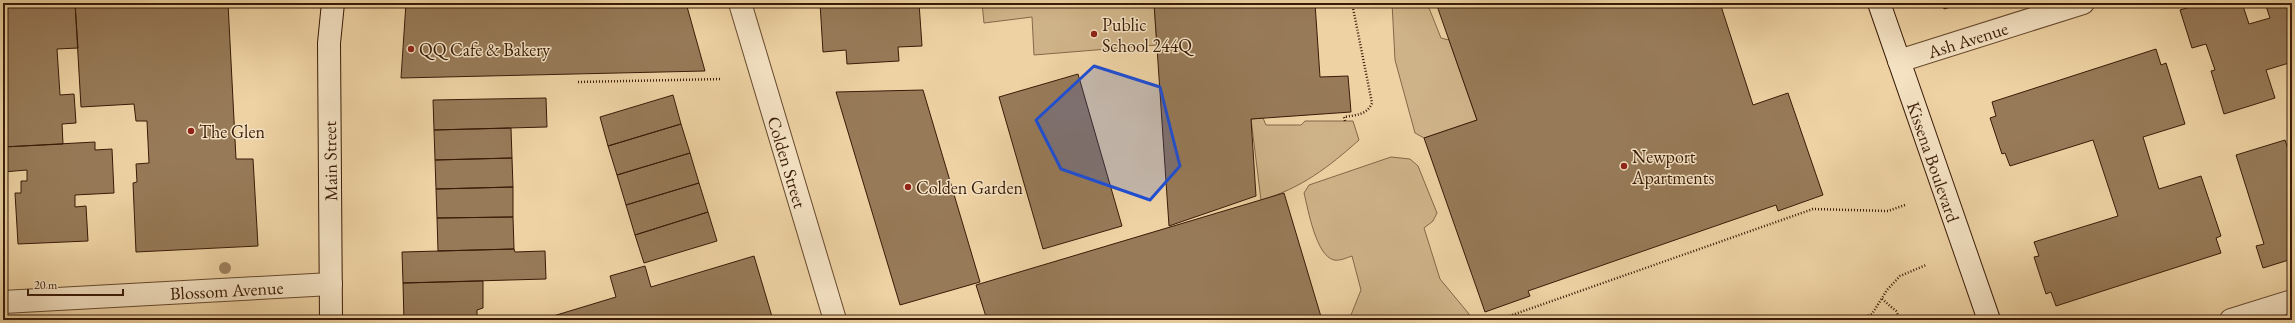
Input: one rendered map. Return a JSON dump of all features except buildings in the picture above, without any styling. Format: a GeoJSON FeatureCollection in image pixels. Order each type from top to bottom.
{"type":"FeatureCollection","features":[{"type":"Feature","properties":{"kind":"street","name":"Main Street"},"geometry":{"type":"LineString","coordinates":[[331,320],[329,43],[333,3]]}},
{"type":"Feature","properties":{"kind":"street","name":"Colden Street"},"geometry":{"type":"LineString","coordinates":[[740,3],[835,320]]}},
{"type":"Feature","properties":{"kind":"street","name":"Kissena Boulevard"},"geometry":{"type":"LineString","coordinates":[[1879,3],[1989,320]]}},
{"type":"Feature","properties":{"kind":"street","name":"Ash Avenue"},"geometry":{"type":"LineString","coordinates":[[1899,61],[2083,3]]}},
{"type":"Feature","properties":{"kind":"street","name":"Blossom Avenue"},"geometry":{"type":"LineString","coordinates":[[3,302],[331,284]]}},
{"type":"Feature","properties":{"kind":"street"},"geometry":{"type":"LineString","coordinates":[[2231,320],[2292,301]]}},
{"type":"Feature","properties":{"kind":"path"},"geometry":{"type":"LineString","coordinates":[[1345,121],[1344,117],[1362,114],[1370,109],[1372,103],[1352,3]]}},
{"type":"Feature","properties":{"kind":"path"},"geometry":{"type":"LineString","coordinates":[[578,82],[722,79]]}},
{"type":"Feature","properties":{"kind":"path"},"geometry":{"type":"LineString","coordinates":[[1498,320],[1813,209],[1888,211],[1905,205]]}},
{"type":"Feature","properties":{"kind":"path"},"geometry":{"type":"LineString","coordinates":[[1857,320],[1872,314],[1900,276],[1926,265]]}},
{"type":"Feature","properties":{"kind":"path"},"geometry":{"type":"LineString","coordinates":[[1882,299],[1896,311],[1901,320]]}},
{"type":"Feature","properties":{"kind":"highlighted area"},"geometry":{"type":"Polygon","coordinates":[[[1094,66],[1160,87],[1180,166],[1150,200],[1061,169],[1036,120],[1094,66]]]}},
{"type":"Feature","properties":{"kind":"shaded area","name":"Public School 244Q"},"geometry":{"type":"Polygon","coordinates":[[[982,3],[1154,3],[1157,45],[1034,55],[1032,17],[984,23],[982,3]]]}},
{"type":"Feature","properties":{"kind":"shaded area"},"geometry":{"type":"Polygon","coordinates":[[[1392,3],[1427,3],[1441,38],[1449,40],[1477,120],[1424,138],[1415,133],[1395,60],[1392,3]]]}},
{"type":"Feature","properties":{"kind":"shaded area"},"geometry":{"type":"Polygon","coordinates":[[[1263,118],[1266,125],[1301,125],[1305,121],[1353,121],[1359,140],[1337,159],[1313,176],[1289,190],[1261,200],[1251,119],[1263,118]]]}},
{"type":"Feature","properties":{"kind":"shaded area"},"geometry":{"type":"Polygon","coordinates":[[[1391,157],[1410,159],[1418,166],[1437,213],[1433,221],[1424,228],[1440,279],[1469,314],[1468,320],[1349,320],[1361,290],[1352,256],[1341,260],[1334,260],[1328,257],[1322,250],[1314,231],[1304,193],[1309,185],[1391,157]]]}},
{"type":"Feature","properties":{"kind":"place","name":"Public School 244Q"},"geometry":{"type":"Point","coordinates":[1094,34]}},
{"type":"Feature","properties":{"kind":"place","name":"QQ Cafe & Bakery"},"geometry":{"type":"Point","coordinates":[411,49]}},
{"type":"Feature","properties":{"kind":"place","name":"The Glen"},"geometry":{"type":"Point","coordinates":[191,131]}},
{"type":"Feature","properties":{"kind":"place","name":"Newport Apartments"},"geometry":{"type":"Point","coordinates":[1624,166]}},
{"type":"Feature","properties":{"kind":"place","name":"Colden Garden"},"geometry":{"type":"Point","coordinates":[908,187]}}]}
